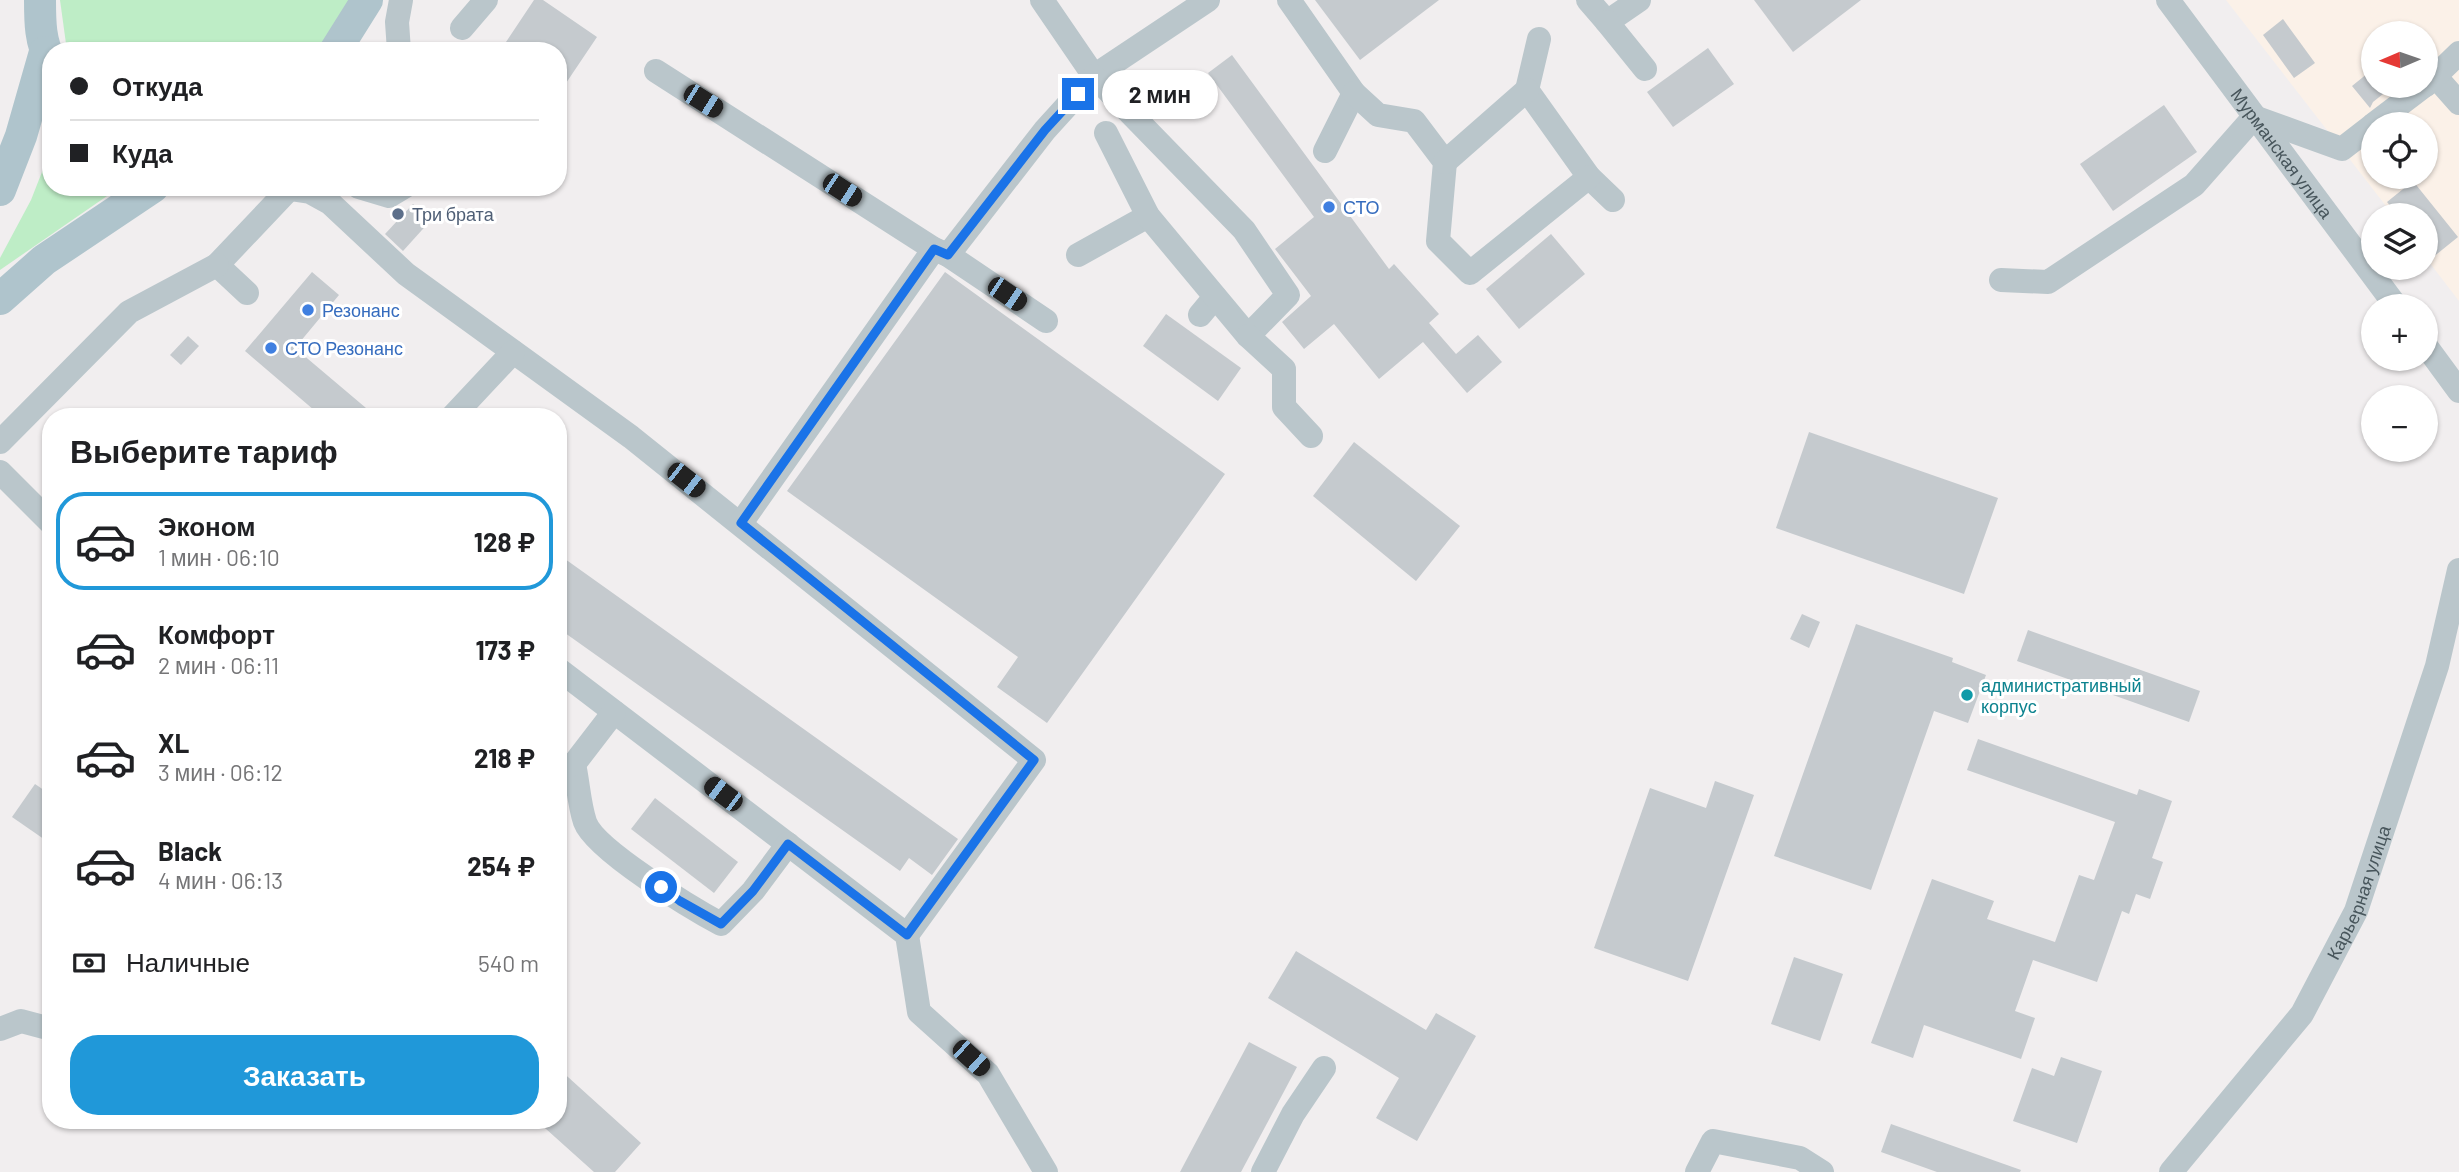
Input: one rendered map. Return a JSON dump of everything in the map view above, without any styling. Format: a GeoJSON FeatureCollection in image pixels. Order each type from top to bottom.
{"type":"FeatureCollection","features":[{"type":"Feature","properties":{"kind":"main road"},"geometry":{"type":"LineString","coordinates":[[40,0],[40,24],[44,42]]}},
{"type":"Feature","properties":{"kind":"main road"},"geometry":{"type":"LineString","coordinates":[[341,42],[368,2]]}},
{"type":"Feature","properties":{"kind":"main road"},"geometry":{"type":"LineString","coordinates":[[0,190],[42,75]]}},
{"type":"Feature","properties":{"kind":"main road"},"geometry":{"type":"LineString","coordinates":[[0,299],[44,260],[140,196]]}},
{"type":"Feature","properties":{"kind":"street"},"geometry":{"type":"LineString","coordinates":[[398,42],[397,22],[401,0]]}},
{"type":"Feature","properties":{"kind":"street"},"geometry":{"type":"LineString","coordinates":[[462,28],[486,0]]}},
{"type":"Feature","properties":{"kind":"street"},"geometry":{"type":"LineString","coordinates":[[1042,0],[1094,76],[1244,230],[1288,295],[1248,336]]}},
{"type":"Feature","properties":{"kind":"street"},"geometry":{"type":"LineString","coordinates":[[741,523],[941,252],[1045,130],[1094,76],[1208,0]]}},
{"type":"Feature","properties":{"kind":"street"},"geometry":{"type":"LineString","coordinates":[[1289,0],[1354,93],[1378,115],[1415,121],[1445,162],[1437,241],[1470,273],[1589,177]]}},
{"type":"Feature","properties":{"kind":"street"},"geometry":{"type":"LineString","coordinates":[[1588,0],[1645,69]]}},
{"type":"Feature","properties":{"kind":"street"},"geometry":{"type":"LineString","coordinates":[[1607,22],[1639,0]]}},
{"type":"Feature","properties":{"kind":"street","name":"Мурманская улица"},"geometry":{"type":"LineString","coordinates":[[2168,0],[2387,294]]}},
{"type":"Feature","properties":{"kind":"street"},"geometry":{"type":"LineString","coordinates":[[1445,162],[1527,90],[1539,39]]}},
{"type":"Feature","properties":{"kind":"street"},"geometry":{"type":"LineString","coordinates":[[2438,73],[2459,53]]}},
{"type":"Feature","properties":{"kind":"street"},"geometry":{"type":"LineString","coordinates":[[656,71],[1046,321]]}},
{"type":"Feature","properties":{"kind":"street"},"geometry":{"type":"LineString","coordinates":[[2438,89],[2459,103]]}},
{"type":"Feature","properties":{"kind":"street"},"geometry":{"type":"LineString","coordinates":[[1527,90],[1589,177],[1614,200]]}},
{"type":"Feature","properties":{"kind":"street"},"geometry":{"type":"LineString","coordinates":[[1325,151],[1354,93]]}},
{"type":"Feature","properties":{"kind":"street"},"geometry":{"type":"LineString","coordinates":[[2390,112],[2408,98]]}},
{"type":"Feature","properties":{"kind":"street"},"geometry":{"type":"LineString","coordinates":[[2001,280],[2048,282],[2194,185],[2254,117],[2342,149],[2361,134]]}},
{"type":"Feature","properties":{"kind":"street"},"geometry":{"type":"LineString","coordinates":[[1106,133],[1148,216],[1207,306],[1248,336],[1283,369],[1284,407],[1311,436]]}},
{"type":"Feature","properties":{"kind":"street"},"geometry":{"type":"LineString","coordinates":[[0,442],[129,313],[217,265],[283,196]]}},
{"type":"Feature","properties":{"kind":"street"},"geometry":{"type":"LineString","coordinates":[[317,196],[330,203],[406,274],[631,437],[1034,760],[907,935]]}},
{"type":"Feature","properties":{"kind":"street"},"geometry":{"type":"LineString","coordinates":[[1078,255],[1148,216]]}},
{"type":"Feature","properties":{"kind":"street"},"geometry":{"type":"LineString","coordinates":[[217,265],[247,293]]}},
{"type":"Feature","properties":{"kind":"street"},"geometry":{"type":"LineString","coordinates":[[460,408],[513,352]]}},
{"type":"Feature","properties":{"kind":"street"},"geometry":{"type":"LineString","coordinates":[[2438,362],[2459,391]]}},
{"type":"Feature","properties":{"kind":"street"},"geometry":{"type":"LineString","coordinates":[[0,472],[42,514]]}},
{"type":"Feature","properties":{"kind":"street","name":"Карьерная улица"},"geometry":{"type":"LineString","coordinates":[[2171,1172],[2302,1014],[2356,911],[2437,666],[2459,570]]}},
{"type":"Feature","properties":{"kind":"street"},"geometry":{"type":"LineString","coordinates":[[567,676],[907,935],[919,1012],[988,1074],[1046,1172]]}},
{"type":"Feature","properties":{"kind":"street"},"geometry":{"type":"LineString","coordinates":[[567,764],[614,712]]}},
{"type":"Feature","properties":{"kind":"street"},"geometry":{"type":"LineString","coordinates":[[567,768],[585,824],[604,845],[680,901],[721,924],[753,891],[788,844]]}},
{"type":"Feature","properties":{"kind":"street"},"geometry":{"type":"LineString","coordinates":[[0,1029],[21,1021],[42,1027]]}},
{"type":"Feature","properties":{"kind":"street"},"geometry":{"type":"LineString","coordinates":[[1263,1172],[1293,1114],[1324,1068]]}},
{"type":"Feature","properties":{"kind":"street"},"geometry":{"type":"LineString","coordinates":[[1697,1172],[1713,1141],[1800,1158],[1822,1172]]}},
{"type":"Feature","properties":{"kind":"shaded area"},"geometry":{"type":"Polygon","coordinates":[[[2226,0],[2459,0],[2459,301],[2438,274],[2438,203],[2384,203],[2373,189],[2438,189],[2438,112],[2361,112],[2361,174],[2226,0]]]}},
{"type":"Feature","properties":{"kind":"green space"},"geometry":{"type":"Polygon","coordinates":[[[60,0],[354,0],[329,42],[66,42],[60,0]]]}},
{"type":"Feature","properties":{"kind":"green space"},"geometry":{"type":"Polygon","coordinates":[[[42,172],[42,196],[107,196],[0,270],[0,258],[31,200],[42,172]]]}},
{"type":"Feature","properties":{"kind":"building"},"geometry":{"type":"Polygon","coordinates":[[[534,0],[543,0],[597,37],[567,82],[567,42],[506,42],[534,0]]]}},
{"type":"Feature","properties":{"kind":"building"},"geometry":{"type":"Polygon","coordinates":[[[1315,0],[1439,0],[1360,60],[1315,0]]]}},
{"type":"Feature","properties":{"kind":"building"},"geometry":{"type":"Polygon","coordinates":[[[1754,0],[1861,0],[1793,52],[1754,0]]]}},
{"type":"Feature","properties":{"kind":"building"},"geometry":{"type":"Polygon","coordinates":[[[2283,19],[2315,63],[2294,78],[2263,35],[2283,19]]]}},
{"type":"Feature","properties":{"kind":"building"},"geometry":{"type":"Polygon","coordinates":[[[1708,48],[1734,84],[1673,127],[1647,92],[1708,48]]]}},
{"type":"Feature","properties":{"kind":"building"},"geometry":{"type":"Polygon","coordinates":[[[1232,55],[1389,269],[1394,264],[1439,314],[1429,323],[1456,354],[1478,335],[1502,362],[1467,393],[1423,342],[1379,379],[1334,324],[1304,349],[1282,322],[1311,296],[1275,249],[1314,217],[1208,73],[1232,55]]]}},
{"type":"Feature","properties":{"kind":"building"},"geometry":{"type":"Polygon","coordinates":[[[2361,79],[2361,97],[2352,86],[2361,79]]]}},
{"type":"Feature","properties":{"kind":"building"},"geometry":{"type":"Polygon","coordinates":[[[2362,98],[2378,98],[2370,108],[2362,98]]]}},
{"type":"Feature","properties":{"kind":"building"},"geometry":{"type":"Polygon","coordinates":[[[2164,105],[2197,152],[2113,211],[2080,164],[2164,105]]]}},
{"type":"Feature","properties":{"kind":"building"},"geometry":{"type":"Polygon","coordinates":[[[2403,189],[2419,189],[2431,203],[2388,203],[2403,189]]]}},
{"type":"Feature","properties":{"kind":"building"},"geometry":{"type":"Polygon","coordinates":[[[413,204],[431,220],[403,251],[385,234],[413,204]]]}},
{"type":"Feature","properties":{"kind":"building"},"geometry":{"type":"Polygon","coordinates":[[[2438,212],[2458,237],[2438,253],[2438,212]]]}},
{"type":"Feature","properties":{"kind":"building"},"geometry":{"type":"Polygon","coordinates":[[[1551,234],[1585,274],[1519,329],[1486,289],[1551,234]]]}},
{"type":"Feature","properties":{"kind":"building"},"geometry":{"type":"Polygon","coordinates":[[[312,272],[339,295],[295,348],[366,408],[312,408],[245,351],[312,272]]]}},
{"type":"Feature","properties":{"kind":"building"},"geometry":{"type":"Polygon","coordinates":[[[945,272],[1225,474],[1047,723],[997,687],[1018,657],[787,491],[945,272]]]}},
{"type":"Feature","properties":{"kind":"building"},"geometry":{"type":"Polygon","coordinates":[[[1166,314],[1241,368],[1218,401],[1143,346],[1166,314]]]}},
{"type":"Feature","properties":{"kind":"building"},"geometry":{"type":"Polygon","coordinates":[[[188,336],[199,346],[181,365],[170,355],[188,336]]]}},
{"type":"Feature","properties":{"kind":"building"},"geometry":{"type":"Polygon","coordinates":[[[1809,432],[1998,498],[1964,594],[1776,528],[1809,432]]]}},
{"type":"Feature","properties":{"kind":"building"},"geometry":{"type":"Polygon","coordinates":[[[1354,442],[1460,526],[1416,581],[1313,496],[1354,442]]]}},
{"type":"Feature","properties":{"kind":"building"},"geometry":{"type":"Polygon","coordinates":[[[567,560],[958,839],[932,875],[909,858],[900,871],[567,634],[567,560]]]}},
{"type":"Feature","properties":{"kind":"building"},"geometry":{"type":"Polygon","coordinates":[[[1802,614],[1820,622],[1809,648],[1790,639],[1802,614]]]}},
{"type":"Feature","properties":{"kind":"building"},"geometry":{"type":"Polygon","coordinates":[[[1856,624],[1953,658],[1952,662],[1986,675],[1968,723],[1934,711],[1871,890],[1774,856],[1856,624]]]}},
{"type":"Feature","properties":{"kind":"building"},"geometry":{"type":"Polygon","coordinates":[[[2028,630],[2200,691],[2189,722],[2017,661],[2028,630]]]}},
{"type":"Feature","properties":{"kind":"building"},"geometry":{"type":"Polygon","coordinates":[[[1978,739],[2137,795],[2139,789],[2172,801],[2152,858],[2163,862],[2150,899],[2136,894],[2129,914],[2122,911],[2097,982],[2033,960],[2015,1011],[2035,1018],[2021,1059],[1924,1025],[1913,1058],[1871,1043],[1932,879],[1994,901],[1987,919],[2055,942],[2079,875],[2094,880],[2115,822],[1967,770],[1978,739]]]}},
{"type":"Feature","properties":{"kind":"building"},"geometry":{"type":"Polygon","coordinates":[[[1715,781],[1754,795],[1688,981],[1594,948],[1650,788],[1706,808],[1715,781]]]}},
{"type":"Feature","properties":{"kind":"building"},"geometry":{"type":"Polygon","coordinates":[[[35,784],[42,789],[42,838],[12,817],[35,784]]]}},
{"type":"Feature","properties":{"kind":"building"},"geometry":{"type":"Polygon","coordinates":[[[655,798],[738,862],[714,893],[631,829],[655,798]]]}},
{"type":"Feature","properties":{"kind":"building"},"geometry":{"type":"Polygon","coordinates":[[[1296,951],[1426,1030],[1436,1013],[1476,1036],[1417,1141],[1376,1118],[1399,1078],[1268,998],[1296,951]]]}},
{"type":"Feature","properties":{"kind":"building"},"geometry":{"type":"Polygon","coordinates":[[[1794,957],[1843,974],[1820,1041],[1771,1024],[1794,957]]]}},
{"type":"Feature","properties":{"kind":"building"},"geometry":{"type":"Polygon","coordinates":[[[1249,1042],[1297,1067],[1241,1172],[1180,1172],[1249,1042]]]}},
{"type":"Feature","properties":{"kind":"building"},"geometry":{"type":"Polygon","coordinates":[[[2061,1057],[2102,1071],[2077,1143],[2013,1121],[2032,1068],[2054,1076],[2061,1057]]]}},
{"type":"Feature","properties":{"kind":"building"},"geometry":{"type":"Polygon","coordinates":[[[567,1076],[641,1143],[615,1172],[594,1172],[546,1129],[567,1129],[567,1076]]]}},
{"type":"Feature","properties":{"kind":"building"},"geometry":{"type":"Polygon","coordinates":[[[1891,1124],[2021,1170],[1937,1172],[1881,1152],[1891,1124]]]}},
{"type":"Feature","properties":{"kind":"place","name":"СТО"},"geometry":{"type":"Point","coordinates":[1329,207]}},
{"type":"Feature","properties":{"kind":"place","name":"Три брата"},"geometry":{"type":"Point","coordinates":[398,214]}},
{"type":"Feature","properties":{"kind":"place","name":"Резонанс"},"geometry":{"type":"Point","coordinates":[308,310]}},
{"type":"Feature","properties":{"kind":"place","name":"СТО Резонанс"},"geometry":{"type":"Point","coordinates":[271,348]}},
{"type":"Feature","properties":{"kind":"place","name":"административный корпус"},"geometry":{"type":"Point","coordinates":[1967,695]}},
{"type":"Feature","properties":{"kind":"route"},"geometry":{"type":"LineString","coordinates":[[661,887],[721,924],[753,891],[788,844],[907,935],[1034,760],[741,523],[934,249],[948,255],[1045,130],[1078,94]]}}]}
